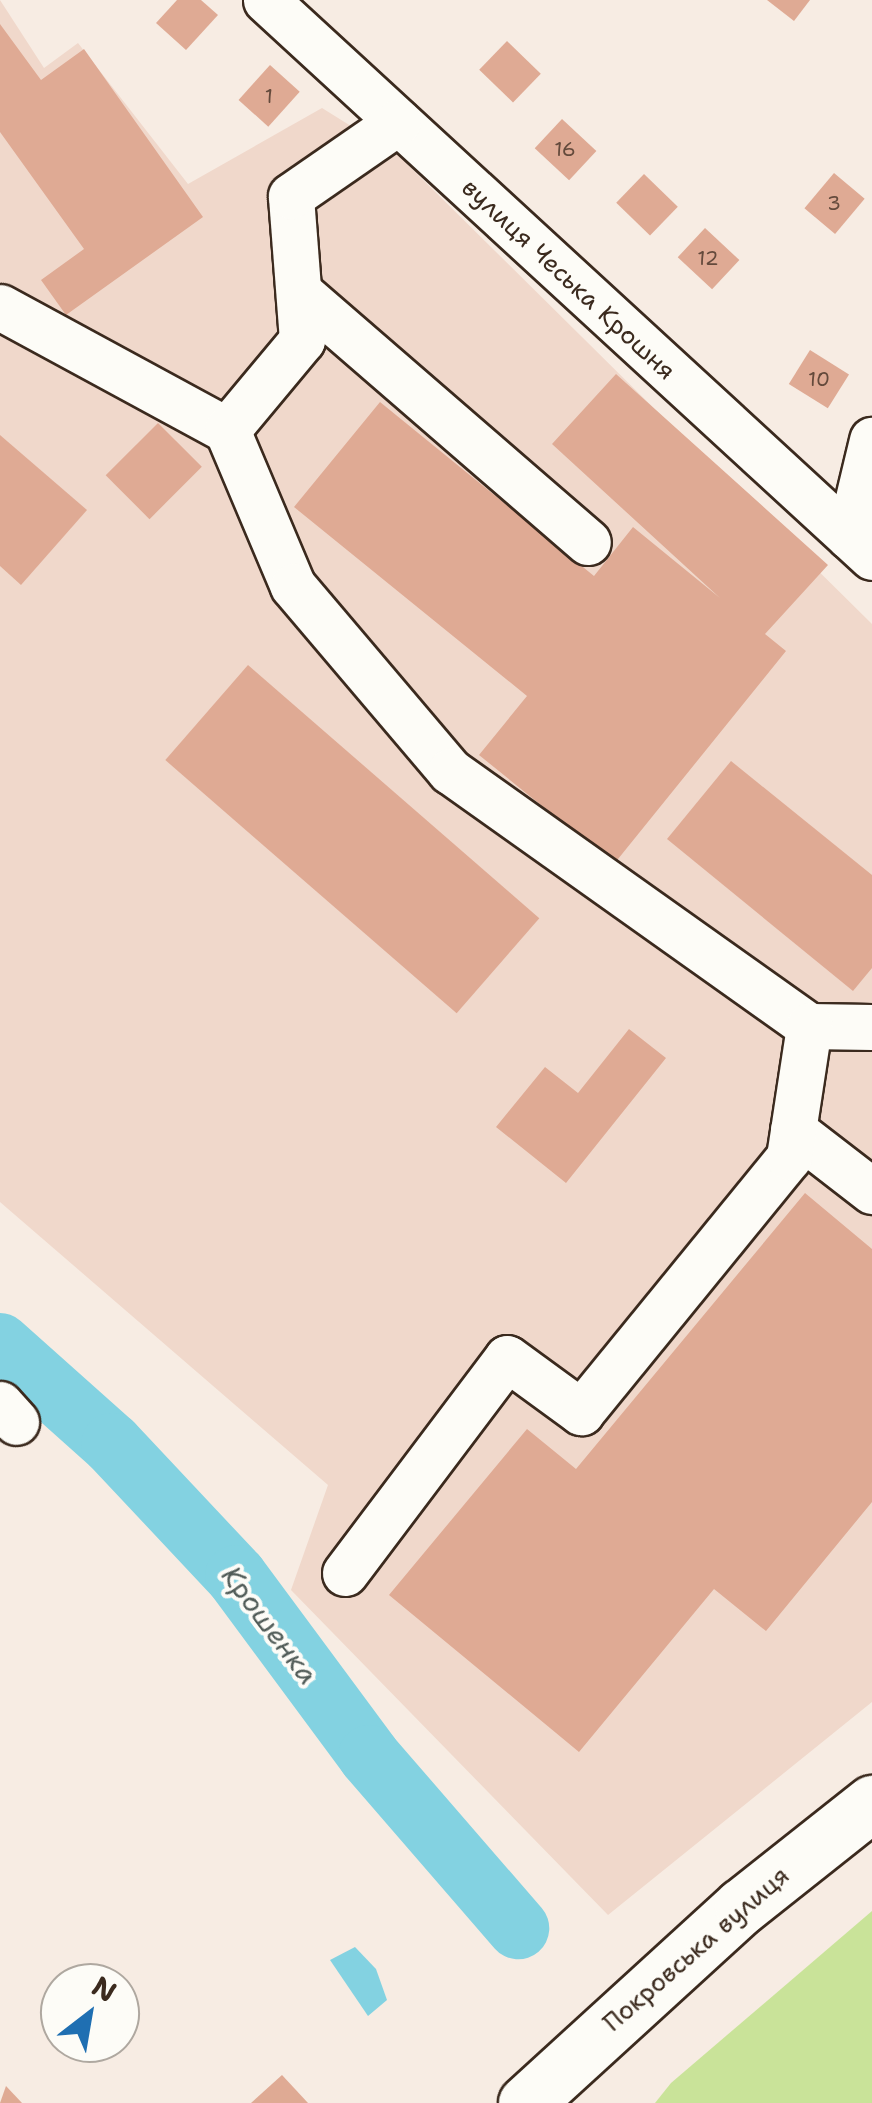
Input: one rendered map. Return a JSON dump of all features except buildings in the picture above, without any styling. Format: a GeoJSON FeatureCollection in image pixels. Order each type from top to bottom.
{"type":"FeatureCollection","features":[{"type":"Feature","properties":{"kind":"highway","name":"Покровська вулиця"},"geometry":{"type":"LineString","coordinates":[[526,2103],[742,1906],[872,1802]]}},
{"type":"Feature","properties":{"kind":"street","name":"вулиця Чеська Крошня"},"geometry":{"type":"LineString","coordinates":[[266,0],[861,547]]}},
{"type":"Feature","properties":{"kind":"street"},"geometry":{"type":"LineString","coordinates":[[227,430],[302,340],[291,196],[398,122]]}},
{"type":"Feature","properties":{"kind":"street"},"geometry":{"type":"LineString","coordinates":[[298,292],[588,542]]}},
{"type":"Feature","properties":{"kind":"street"},"geometry":{"type":"LineString","coordinates":[[0,307],[227,430],[292,586],[450,772],[808,1026],[872,1026]]}},
{"type":"Feature","properties":{"kind":"street"},"geometry":{"type":"LineString","coordinates":[[861,547],[872,440]]}},
{"type":"Feature","properties":{"kind":"street"},"geometry":{"type":"LineString","coordinates":[[345,1573],[507,1358],[582,1412],[789,1156],[808,1026]]}},
{"type":"Feature","properties":{"kind":"street"},"geometry":{"type":"LineString","coordinates":[[793,1130],[872,1191]]}},
{"type":"Feature","properties":{"kind":"shaded area"},"geometry":{"type":"Polygon","coordinates":[[[0,0],[44,68],[78,43],[188,184],[322,108],[399,156],[872,624],[872,1702],[608,1915],[291,1590],[328,1485],[0,1202],[0,0]]]}},
{"type":"Feature","properties":{"kind":"green space"},"geometry":{"type":"Polygon","coordinates":[[[872,1911],[872,2103],[655,2103],[671,2083],[872,1911]]]}},
{"type":"Feature","properties":{"kind":"water"},"geometry":{"type":"Polygon","coordinates":[[[355,1947],[376,1969],[387,2000],[368,2016],[330,1960],[355,1947]]]}},
{"type":"Feature","properties":{"kind":"waterway","name":"Крошенка"},"geometry":{"type":"LineString","coordinates":[[0,1344],[112,1444],[236,1576],[369,1756],[518,1928]]}}]}
